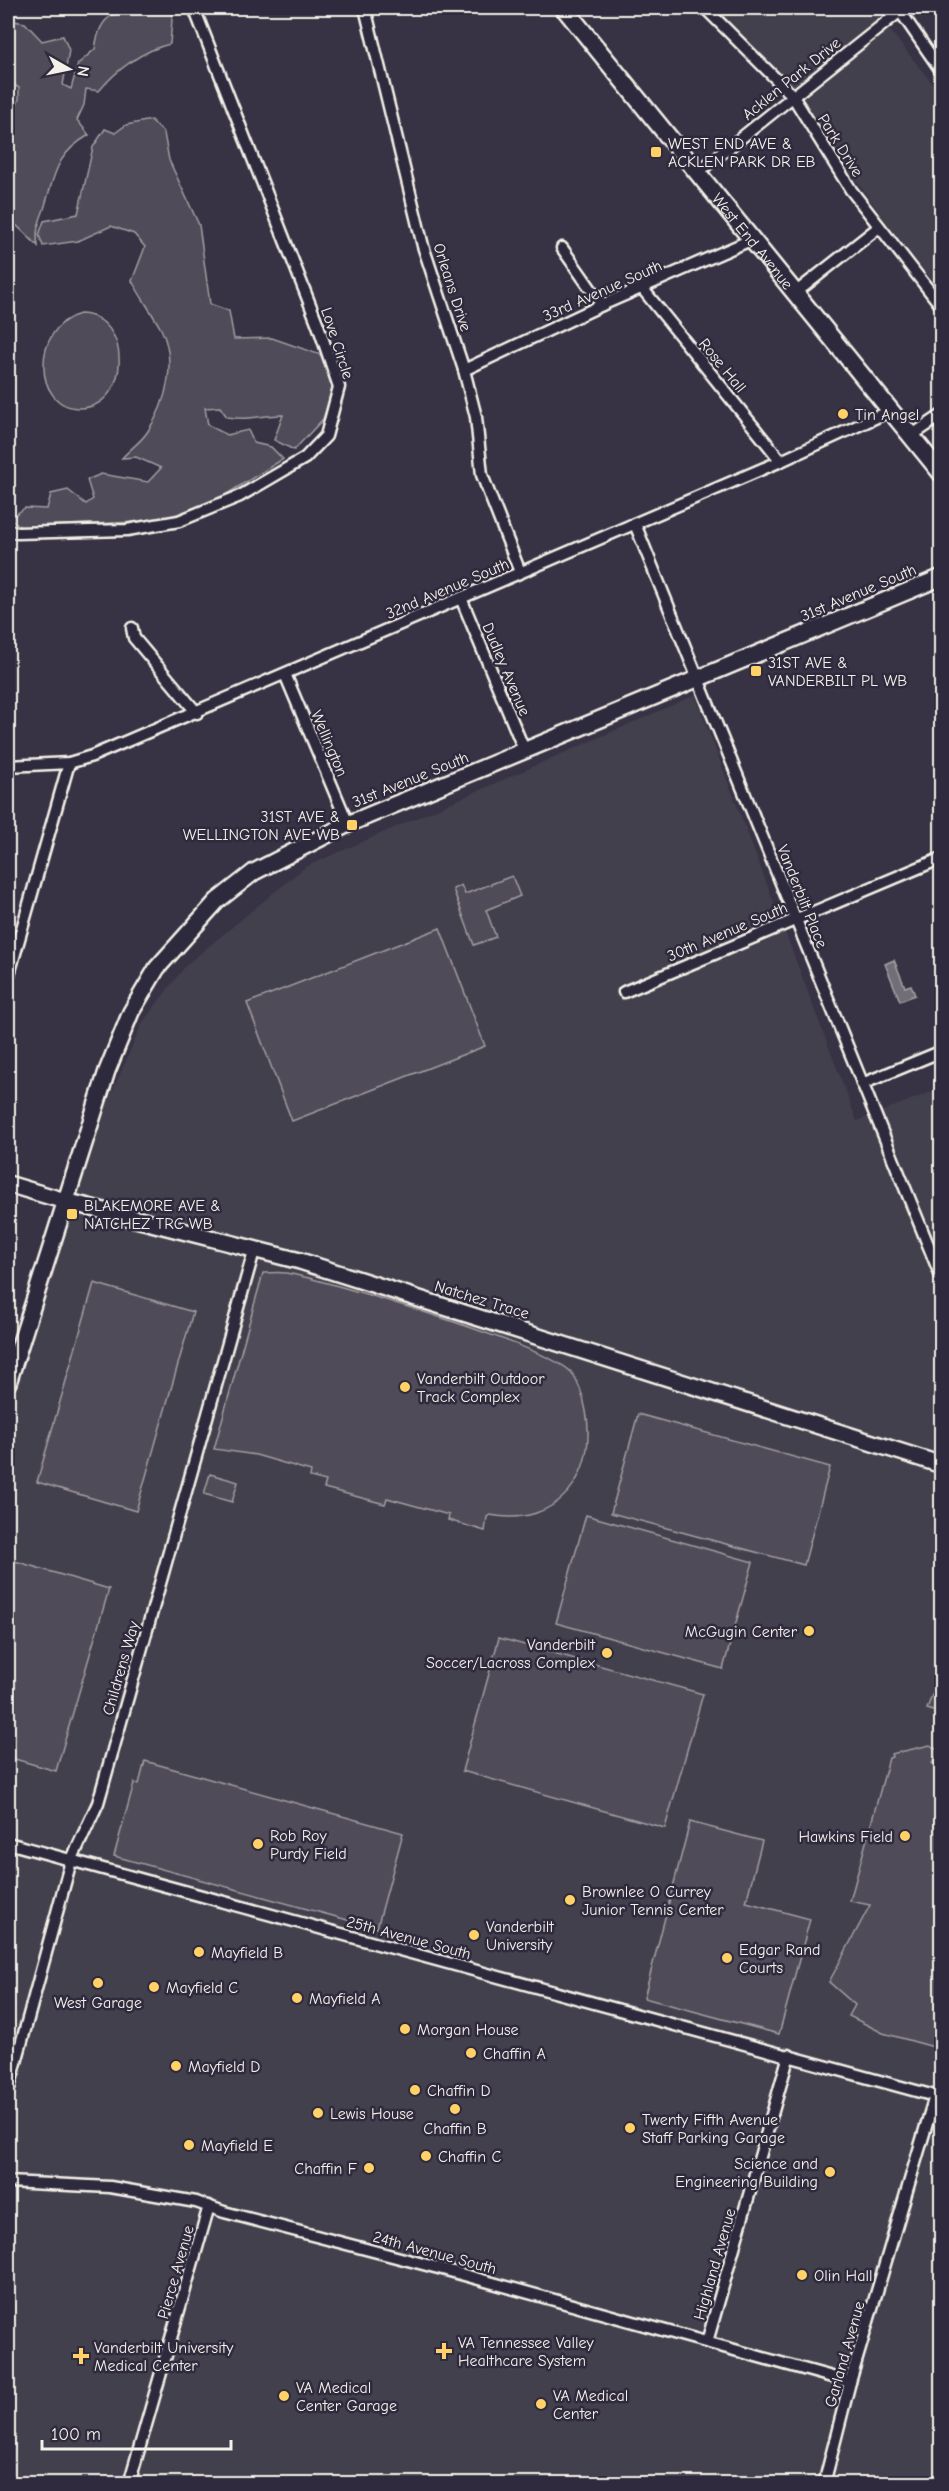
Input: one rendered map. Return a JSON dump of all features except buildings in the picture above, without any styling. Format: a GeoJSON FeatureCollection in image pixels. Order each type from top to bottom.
{"type":"FeatureCollection","features":[{"type":"Feature","properties":{"kind":"main road","name":"West End Avenue"},"geometry":{"type":"LineString","coordinates":[[564,8],[942,474]]}},
{"type":"Feature","properties":{"kind":"main road","name":"31st Avenue South"},"geometry":{"type":"LineString","coordinates":[[8,1383],[106,1071],[131,1012],[157,968],[217,900],[254,872],[348,824],[942,577]]}},
{"type":"Feature","properties":{"kind":"main road","name":"Natchez Trace"},"geometry":{"type":"LineString","coordinates":[[8,1184],[334,1272],[942,1465]]}},
{"type":"Feature","properties":{"kind":"street","name":"Love Circle"},"geometry":{"type":"LineString","coordinates":[[8,530],[17,533],[127,530],[179,521],[240,496],[306,458],[326,436],[339,387],[318,325],[194,8]]}},
{"type":"Feature","properties":{"kind":"street","name":"Orleans Drive"},"geometry":{"type":"LineString","coordinates":[[365,8],[423,246],[464,370],[476,417],[482,476],[520,572]]}},
{"type":"Feature","properties":{"kind":"street","name":"Park Drive"},"geometry":{"type":"LineString","coordinates":[[705,8],[792,95],[841,176],[942,307]]}},
{"type":"Feature","properties":{"kind":"street","name":"Acklen Park Drive"},"geometry":{"type":"LineString","coordinates":[[697,172],[902,9]]}},
{"type":"Feature","properties":{"kind":"street"},"geometry":{"type":"LineString","coordinates":[[902,9],[942,72]]}},
{"type":"Feature","properties":{"kind":"street"},"geometry":{"type":"LineString","coordinates":[[794,294],[879,227]]}},
{"type":"Feature","properties":{"kind":"street","name":"33rd Avenue South"},"geometry":{"type":"LineString","coordinates":[[464,370],[602,305],[753,239]]}},
{"type":"Feature","properties":{"kind":"street"},"geometry":{"type":"LineString","coordinates":[[562,248],[602,305]]}},
{"type":"Feature","properties":{"kind":"street","name":"Rose Hall"},"geometry":{"type":"LineString","coordinates":[[642,288],[781,461]]}},
{"type":"Feature","properties":{"kind":"street","name":"32nd Avenue South"},"geometry":{"type":"LineString","coordinates":[[8,766],[69,763],[92,756],[781,461],[890,411]]}},
{"type":"Feature","properties":{"kind":"street"},"geometry":{"type":"LineString","coordinates":[[911,436],[942,415]]}},
{"type":"Feature","properties":{"kind":"street","name":"Vanderbilt Place"},"geometry":{"type":"LineString","coordinates":[[635,524],[942,1279]]}},
{"type":"Feature","properties":{"kind":"street","name":"Dudley Avenue"},"geometry":{"type":"LineString","coordinates":[[461,598],[525,752]]}},
{"type":"Feature","properties":{"kind":"street"},"geometry":{"type":"LineString","coordinates":[[132,628],[134,638],[197,713]]}},
{"type":"Feature","properties":{"kind":"street","name":"Wellington"},"geometry":{"type":"LineString","coordinates":[[285,674],[348,824]]}},
{"type":"Feature","properties":{"kind":"street"},"geometry":{"type":"LineString","coordinates":[[8,978],[69,763]]}},
{"type":"Feature","properties":{"kind":"street","name":"30th Avenue South"},"geometry":{"type":"LineString","coordinates":[[624,992],[942,858]]}},
{"type":"Feature","properties":{"kind":"street"},"geometry":{"type":"LineString","coordinates":[[862,1084],[942,1051]]}},
{"type":"Feature","properties":{"kind":"street","name":"Childrens Way"},"geometry":{"type":"LineString","coordinates":[[8,2092],[71,1861],[98,1803],[254,1251]]}},
{"type":"Feature","properties":{"kind":"street","name":"25th Avenue South"},"geometry":{"type":"LineString","coordinates":[[8,1843],[938,2097]]}},
{"type":"Feature","properties":{"kind":"street","name":"Highland Avenue"},"geometry":{"type":"LineString","coordinates":[[707,2342],[789,2055]]}},
{"type":"Feature","properties":{"kind":"street","name":"Garland Avenue"},"geometry":{"type":"LineString","coordinates":[[824,2484],[850,2382],[938,2097]]}},
{"type":"Feature","properties":{"kind":"street","name":"24th Avenue South"},"geometry":{"type":"LineString","coordinates":[[8,2182],[110,2187],[210,2206],[850,2382]]}},
{"type":"Feature","properties":{"kind":"street","name":"Pierce Avenue"},"geometry":{"type":"LineString","coordinates":[[129,2484],[210,2206]]}},
{"type":"Feature","properties":{"kind":"shaded area"},"geometry":{"type":"Polygon","coordinates":[[[136,8],[173,8],[170,44],[140,56],[113,76],[99,91],[86,89],[84,105],[77,120],[89,135],[69,150],[58,166],[38,227],[38,246],[12,221],[8,207],[8,129],[19,99],[19,88],[8,81],[8,20],[25,23],[42,41],[63,36],[69,50],[63,85],[71,89],[78,64],[95,49],[99,31],[106,19],[118,12],[136,8]]]}},
{"type":"Feature","properties":{"kind":"shaded area"},"geometry":{"type":"Polygon","coordinates":[[[714,8],[872,8],[941,94],[941,292],[889,226],[774,67],[714,8]]]}},
{"type":"Feature","properties":{"kind":"shaded area"},"geometry":{"type":"Polygon","coordinates":[[[151,120],[164,133],[169,160],[199,225],[210,304],[229,311],[234,339],[272,338],[321,355],[334,387],[323,419],[294,450],[274,440],[283,415],[235,418],[227,417],[220,407],[205,408],[208,425],[227,435],[248,430],[254,443],[271,447],[283,459],[222,497],[159,521],[21,527],[10,518],[25,508],[47,509],[51,494],[68,490],[86,504],[93,499],[87,480],[101,474],[148,482],[161,468],[136,457],[122,458],[143,438],[155,420],[168,381],[166,341],[132,281],[145,247],[134,234],[111,226],[78,241],[43,246],[39,235],[44,221],[78,214],[93,147],[105,129],[115,133],[126,125],[151,120]]]}},
{"type":"Feature","properties":{"kind":"shaded area"},"geometry":{"type":"Polygon","coordinates":[[[80,314],[97,318],[110,329],[117,344],[119,361],[117,379],[109,393],[96,404],[79,408],[64,404],[53,395],[46,382],[44,366],[46,349],[53,334],[64,322],[80,314]]]}},
{"type":"Feature","properties":{"kind":"shaded area","name":"Vanderbilt University"},"geometry":{"type":"Polygon","coordinates":[[[695,695],[857,1121],[941,1088],[941,2483],[8,2484],[8,1387],[65,1201],[142,1023],[186,965],[305,867],[695,695]]]}},
{"type":"Feature","properties":{"kind":"shaded area"},"geometry":{"type":"Polygon","coordinates":[[[512,876],[520,896],[486,910],[496,937],[474,945],[453,889],[461,885],[465,894],[512,876]]]}},
{"type":"Feature","properties":{"kind":"shaded area"},"geometry":{"type":"Polygon","coordinates":[[[440,928],[485,1046],[292,1121],[247,1003],[440,928]]]}},
{"type":"Feature","properties":{"kind":"shaded area"},"geometry":{"type":"Polygon","coordinates":[[[894,960],[905,987],[911,985],[915,995],[900,1001],[885,964],[894,960]]]}},
{"type":"Feature","properties":{"kind":"shaded area","name":"Vanderbilt Outdoor Track Complex"},"geometry":{"type":"Polygon","coordinates":[[[263,1273],[286,1273],[309,1278],[437,1316],[525,1348],[556,1362],[572,1373],[584,1402],[588,1434],[586,1456],[579,1475],[568,1492],[553,1505],[535,1513],[514,1517],[490,1515],[487,1517],[485,1531],[448,1520],[449,1515],[387,1498],[385,1504],[324,1488],[326,1481],[310,1477],[311,1471],[256,1455],[214,1449],[263,1273]]]}},
{"type":"Feature","properties":{"kind":"shaded area"},"geometry":{"type":"Polygon","coordinates":[[[94,1283],[193,1312],[136,1511],[37,1482],[94,1283]]]}},
{"type":"Feature","properties":{"kind":"shaded area"},"geometry":{"type":"Polygon","coordinates":[[[638,1414],[830,1467],[804,1565],[611,1513],[638,1414]]]}},
{"type":"Feature","properties":{"kind":"shaded area"},"geometry":{"type":"Polygon","coordinates":[[[210,1474],[238,1482],[232,1502],[204,1494],[210,1474]]]}},
{"type":"Feature","properties":{"kind":"shaded area"},"geometry":{"type":"Polygon","coordinates":[[[586,1515],[753,1562],[723,1669],[556,1623],[586,1515]]]}},
{"type":"Feature","properties":{"kind":"shaded area"},"geometry":{"type":"Polygon","coordinates":[[[8,1559],[109,1589],[56,1771],[8,1757],[8,1559]]]}},
{"type":"Feature","properties":{"kind":"shaded area"},"geometry":{"type":"Polygon","coordinates":[[[499,1638],[703,1694],[665,1828],[462,1771],[499,1638]]]}},
{"type":"Feature","properties":{"kind":"shaded area"},"geometry":{"type":"Polygon","coordinates":[[[941,1687],[941,1717],[940,1702],[936,1712],[927,1709],[932,1695],[939,1697],[941,1687]]]}},
{"type":"Feature","properties":{"kind":"shaded area","name":"Hawkins Field"},"geometry":{"type":"Polygon","coordinates":[[[930,1745],[940,1752],[932,1763],[942,1771],[941,2049],[883,2033],[849,2016],[855,2005],[829,1982],[870,1905],[850,1901],[889,1758],[892,1757],[891,1754],[930,1745]]]}},
{"type":"Feature","properties":{"kind":"shaded area","name":"Rob Roy Purdy Field"},"geometry":{"type":"Polygon","coordinates":[[[145,1761],[403,1833],[377,1928],[114,1856],[134,1783],[139,1784],[145,1761]]]}},
{"type":"Feature","properties":{"kind":"shaded area","name":"Edgar Rand Courts"},"geometry":{"type":"Polygon","coordinates":[[[690,1822],[762,1841],[746,1902],[810,1919],[779,2034],[644,1998],[690,1822]]]}},
{"type":"Feature","properties":{"kind":"place","name":"WEST END AVE & ACKLEN PARK DR EB"},"geometry":{"type":"Point","coordinates":[656,152]}},
{"type":"Feature","properties":{"kind":"place","name":"Tin Angel"},"geometry":{"type":"Point","coordinates":[843,414]}},
{"type":"Feature","properties":{"kind":"place","name":"31ST AVE & VANDERBILT PL WB"},"geometry":{"type":"Point","coordinates":[756,671]}},
{"type":"Feature","properties":{"kind":"place","name":"31ST AVE & WELLINGTON AVE WB"},"geometry":{"type":"Point","coordinates":[352,825]}},
{"type":"Feature","properties":{"kind":"place","name":"BLAKEMORE AVE & NATCHEZ TRC WB"},"geometry":{"type":"Point","coordinates":[72,1214]}},
{"type":"Feature","properties":{"kind":"place","name":"Vanderbilt Outdoor Track Complex"},"geometry":{"type":"Point","coordinates":[405,1387]}},
{"type":"Feature","properties":{"kind":"place","name":"McGugin Center"},"geometry":{"type":"Point","coordinates":[809,1631]}},
{"type":"Feature","properties":{"kind":"place","name":"Vanderbilt Soccer/Lacross Complex"},"geometry":{"type":"Point","coordinates":[607,1653]}},
{"type":"Feature","properties":{"kind":"place","name":"Hawkins Field"},"geometry":{"type":"Point","coordinates":[905,1836]}},
{"type":"Feature","properties":{"kind":"place","name":"Rob Roy Purdy Field"},"geometry":{"type":"Point","coordinates":[258,1844]}},
{"type":"Feature","properties":{"kind":"place","name":"Brownlee O Currey Junior Tennis Center"},"geometry":{"type":"Point","coordinates":[570,1900]}},
{"type":"Feature","properties":{"kind":"place","name":"Vanderbilt University"},"geometry":{"type":"Point","coordinates":[474,1935]}},
{"type":"Feature","properties":{"kind":"place","name":"Mayfield B"},"geometry":{"type":"Point","coordinates":[199,1952]}},
{"type":"Feature","properties":{"kind":"place","name":"Edgar Rand Courts"},"geometry":{"type":"Point","coordinates":[727,1958]}},
{"type":"Feature","properties":{"kind":"place","name":"West Garage"},"geometry":{"type":"Point","coordinates":[98,1983]}},
{"type":"Feature","properties":{"kind":"place","name":"Mayfield C"},"geometry":{"type":"Point","coordinates":[154,1987]}},
{"type":"Feature","properties":{"kind":"place","name":"Mayfield A"},"geometry":{"type":"Point","coordinates":[297,1998]}},
{"type":"Feature","properties":{"kind":"place","name":"Morgan House"},"geometry":{"type":"Point","coordinates":[405,2029]}},
{"type":"Feature","properties":{"kind":"place","name":"Chaffin A"},"geometry":{"type":"Point","coordinates":[471,2053]}},
{"type":"Feature","properties":{"kind":"place","name":"Mayfield D"},"geometry":{"type":"Point","coordinates":[176,2066]}},
{"type":"Feature","properties":{"kind":"place","name":"Chaffin D"},"geometry":{"type":"Point","coordinates":[415,2090]}},
{"type":"Feature","properties":{"kind":"place","name":"Chaffin B"},"geometry":{"type":"Point","coordinates":[455,2109]}},
{"type":"Feature","properties":{"kind":"place","name":"Lewis House"},"geometry":{"type":"Point","coordinates":[318,2113]}},
{"type":"Feature","properties":{"kind":"place","name":"Twenty Fifth Avenue Staff Parking Garage"},"geometry":{"type":"Point","coordinates":[630,2128]}},
{"type":"Feature","properties":{"kind":"place","name":"Mayfield E"},"geometry":{"type":"Point","coordinates":[189,2145]}},
{"type":"Feature","properties":{"kind":"place","name":"Chaffin C"},"geometry":{"type":"Point","coordinates":[426,2156]}},
{"type":"Feature","properties":{"kind":"place","name":"Chaffin F"},"geometry":{"type":"Point","coordinates":[369,2168]}},
{"type":"Feature","properties":{"kind":"place","name":"Science and Engineering Building"},"geometry":{"type":"Point","coordinates":[830,2172]}},
{"type":"Feature","properties":{"kind":"place","name":"Olin Hall"},"geometry":{"type":"Point","coordinates":[802,2275]}},
{"type":"Feature","properties":{"kind":"place","name":"VA Tennessee Valley Healthcare System"},"geometry":{"type":"Point","coordinates":[444,2351]}},
{"type":"Feature","properties":{"kind":"place","name":"Vanderbilt University Medical Center"},"geometry":{"type":"Point","coordinates":[81,2356]}},
{"type":"Feature","properties":{"kind":"place","name":"VA Medical Center Garage"},"geometry":{"type":"Point","coordinates":[284,2396]}},
{"type":"Feature","properties":{"kind":"place","name":"VA Medical Center"},"geometry":{"type":"Point","coordinates":[541,2404]}}]}
